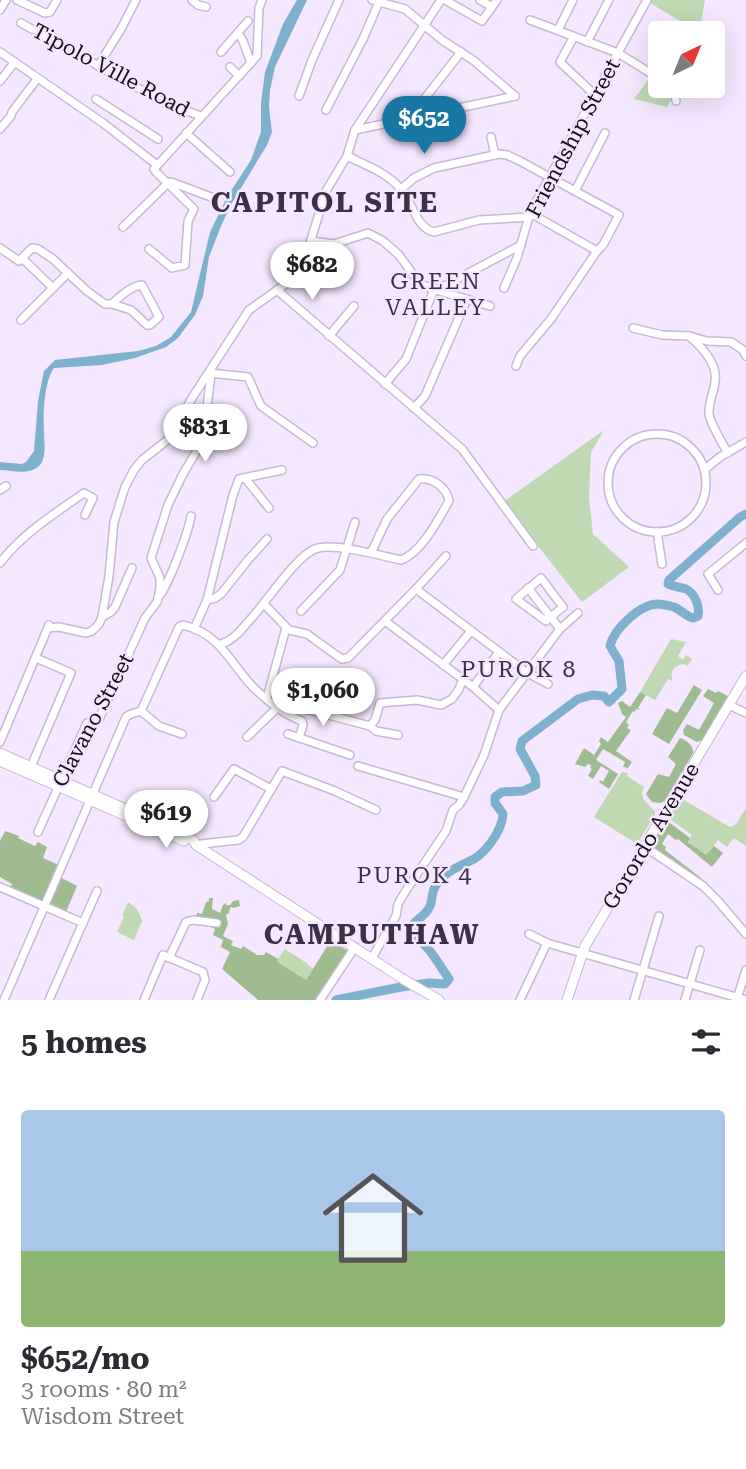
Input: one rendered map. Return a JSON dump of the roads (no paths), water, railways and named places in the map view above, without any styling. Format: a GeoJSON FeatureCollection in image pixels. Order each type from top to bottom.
{"type":"FeatureCollection","features":[{"type":"Feature","properties":{"kind":"main road","name":"Gorordo Avenue"},"geometry":{"type":"LineString","coordinates":[[566,1000],[583,952],[746,676]]}},
{"type":"Feature","properties":{"kind":"main road"},"geometry":{"type":"LineString","coordinates":[[0,753],[30,770],[194,841],[197,846],[439,1000]]}},
{"type":"Feature","properties":{"kind":"main road"},"geometry":{"type":"LineString","coordinates":[[0,761],[30,770]]}},
{"type":"Feature","properties":{"kind":"street"},"geometry":{"type":"LineString","coordinates":[[0,10],[6,0]]}},
{"type":"Feature","properties":{"kind":"street"},"geometry":{"type":"LineString","coordinates":[[16,0],[45,13],[50,12],[57,0]]}},
{"type":"Feature","properties":{"kind":"street"},"geometry":{"type":"LineString","coordinates":[[98,66],[136,0]]}},
{"type":"Feature","properties":{"kind":"street"},"geometry":{"type":"LineString","coordinates":[[192,0],[206,7]]}},
{"type":"Feature","properties":{"kind":"street"},"geometry":{"type":"LineString","coordinates":[[149,249],[172,268],[185,265],[188,221],[194,209],[154,169],[257,57],[261,0]]}},
{"type":"Feature","properties":{"kind":"street"},"geometry":{"type":"LineString","coordinates":[[299,96],[338,0]]}},
{"type":"Feature","properties":{"kind":"street"},"geometry":{"type":"LineString","coordinates":[[0,742],[48,628],[60,627],[86,633],[99,624],[114,522],[125,487],[138,464],[170,438],[249,310],[297,275],[306,261],[326,191],[346,156],[355,130],[443,0],[482,21],[494,4],[480,0]]}},
{"type":"Feature","properties":{"kind":"street"},"geometry":{"type":"LineString","coordinates":[[558,30],[573,0]]}},
{"type":"Feature","properties":{"kind":"street"},"geometry":{"type":"LineString","coordinates":[[587,42],[608,0]]}},
{"type":"Feature","properties":{"kind":"street","name":"Friendship Street"},"geometry":{"type":"LineString","coordinates":[[504,288],[517,258],[530,215],[647,0]]}},
{"type":"Feature","properties":{"kind":"street"},"geometry":{"type":"LineString","coordinates":[[326,110],[363,39],[376,1],[405,9],[514,96],[355,130]]}},
{"type":"Feature","properties":{"kind":"street"},"geometry":{"type":"LineString","coordinates":[[530,20],[618,53],[648,72]]}},
{"type":"Feature","properties":{"kind":"street"},"geometry":{"type":"LineString","coordinates":[[221,52],[248,21]]}},
{"type":"Feature","properties":{"kind":"street","name":"Tipolo Ville Road"},"geometry":{"type":"LineString","coordinates":[[22,23],[166,104],[201,116]]}},
{"type":"Feature","properties":{"kind":"street"},"geometry":{"type":"LineString","coordinates":[[238,33],[251,63]]}},
{"type":"Feature","properties":{"kind":"street"},"geometry":{"type":"LineString","coordinates":[[572,40],[560,62],[595,95]]}},
{"type":"Feature","properties":{"kind":"street"},"geometry":{"type":"LineString","coordinates":[[0,52],[103,123],[157,165]]}},
{"type":"Feature","properties":{"kind":"street"},"geometry":{"type":"LineString","coordinates":[[412,119],[415,111],[461,52]]}},
{"type":"Feature","properties":{"kind":"street"},"geometry":{"type":"LineString","coordinates":[[0,81],[15,63]]}},
{"type":"Feature","properties":{"kind":"street"},"geometry":{"type":"LineString","coordinates":[[230,67],[239,76]]}},
{"type":"Feature","properties":{"kind":"street"},"geometry":{"type":"LineString","coordinates":[[0,129],[37,79]]}},
{"type":"Feature","properties":{"kind":"street"},"geometry":{"type":"LineString","coordinates":[[96,99],[158,139]]}},
{"type":"Feature","properties":{"kind":"street"},"geometry":{"type":"LineString","coordinates":[[103,123],[113,110]]}},
{"type":"Feature","properties":{"kind":"street"},"geometry":{"type":"LineString","coordinates":[[186,133],[230,172]]}},
{"type":"Feature","properties":{"kind":"street"},"geometry":{"type":"LineString","coordinates":[[575,191],[605,133]]}},
{"type":"Feature","properties":{"kind":"street"},"geometry":{"type":"LineString","coordinates":[[491,137],[495,155]]}},
{"type":"Feature","properties":{"kind":"street"},"geometry":{"type":"LineString","coordinates":[[392,197],[414,178],[434,167],[507,155],[619,215],[603,245],[551,320],[520,356],[516,366]]}},
{"type":"Feature","properties":{"kind":"street"},"geometry":{"type":"LineString","coordinates":[[346,156],[382,173],[402,190],[425,229],[430,231],[479,220],[530,215],[597,251]]}},
{"type":"Feature","properties":{"kind":"street"},"geometry":{"type":"LineString","coordinates":[[123,228],[168,183],[211,198]]}},
{"type":"Feature","properties":{"kind":"street"},"geometry":{"type":"LineString","coordinates":[[311,241],[334,244],[368,233],[383,241],[399,255],[420,284],[491,306]]}},
{"type":"Feature","properties":{"kind":"street"},"geometry":{"type":"LineString","coordinates":[[385,384],[405,359],[431,295],[521,246]]}},
{"type":"Feature","properties":{"kind":"street"},"geometry":{"type":"LineString","coordinates":[[0,248],[19,261],[32,248],[38,249],[105,304],[131,310],[147,325],[159,317],[142,285],[138,285],[112,304]]}},
{"type":"Feature","properties":{"kind":"street"},"geometry":{"type":"LineString","coordinates":[[22,258],[54,288]]}},
{"type":"Feature","properties":{"kind":"street"},"geometry":{"type":"LineString","coordinates":[[306,261],[332,274]]}},
{"type":"Feature","properties":{"kind":"street"},"geometry":{"type":"LineString","coordinates":[[21,320],[68,273]]}},
{"type":"Feature","properties":{"kind":"street"},"geometry":{"type":"LineString","coordinates":[[277,290],[461,449],[533,546]]}},
{"type":"Feature","properties":{"kind":"street"},"geometry":{"type":"LineString","coordinates":[[414,408],[425,396],[467,299]]}},
{"type":"Feature","properties":{"kind":"street"},"geometry":{"type":"LineString","coordinates":[[329,336],[354,306]]}},
{"type":"Feature","properties":{"kind":"street"},"geometry":{"type":"LineString","coordinates":[[633,328],[662,335],[731,342],[743,350],[746,360]]}},
{"type":"Feature","properties":{"kind":"street"},"geometry":{"type":"LineString","coordinates":[[690,336],[713,366],[716,379],[709,416],[724,455]]}},
{"type":"Feature","properties":{"kind":"street"},"geometry":{"type":"LineString","coordinates":[[706,354],[707,341]]}},
{"type":"Feature","properties":{"kind":"street"},"geometry":{"type":"LineString","coordinates":[[210,373],[248,377],[261,406],[313,443]]}},
{"type":"Feature","properties":{"kind":"street"},"geometry":{"type":"LineString","coordinates":[[159,596],[160,578],[150,558],[168,505],[203,440],[210,373]]}},
{"type":"Feature","properties":{"kind":"street"},"geometry":{"type":"LineString","coordinates":[[649,435],[672,436],[683,441],[699,458],[704,470],[706,481],[702,504],[687,523],[677,528],[657,532],[631,525],[615,508],[609,491],[610,468],[615,457],[632,441],[649,435]]}},
{"type":"Feature","properties":{"kind":"street"},"geometry":{"type":"LineString","coordinates":[[704,470],[746,442]]}},
{"type":"Feature","properties":{"kind":"street"},"geometry":{"type":"LineString","coordinates":[[699,458],[724,455]]}},
{"type":"Feature","properties":{"kind":"street"},"geometry":{"type":"LineString","coordinates":[[194,629],[207,600],[239,479],[282,470]]}},
{"type":"Feature","properties":{"kind":"street"},"geometry":{"type":"LineString","coordinates":[[245,478],[269,508]]}},
{"type":"Feature","properties":{"kind":"street"},"geometry":{"type":"LineString","coordinates":[[220,644],[227,643],[251,620],[308,552],[326,547],[401,561],[408,557],[430,533],[449,501],[446,491],[427,478],[419,479],[387,519],[371,554]]}},
{"type":"Feature","properties":{"kind":"street"},"geometry":{"type":"LineString","coordinates":[[0,563],[33,529],[84,493],[93,498],[85,515]]}},
{"type":"Feature","properties":{"kind":"street","name":"Clavano Street"},"geometry":{"type":"LineString","coordinates":[[38,832],[88,723],[99,719],[145,618],[166,587],[191,516]]}},
{"type":"Feature","properties":{"kind":"street"},"geometry":{"type":"LineString","coordinates":[[301,611],[340,570],[355,522]]}},
{"type":"Feature","properties":{"kind":"street"},"geometry":{"type":"LineString","coordinates":[[657,532],[663,564]]}},
{"type":"Feature","properties":{"kind":"street"},"geometry":{"type":"LineString","coordinates":[[207,600],[221,594],[267,539]]}},
{"type":"Feature","properties":{"kind":"street"},"geometry":{"type":"LineString","coordinates":[[718,590],[708,574],[746,543]]}},
{"type":"Feature","properties":{"kind":"street"},"geometry":{"type":"LineString","coordinates":[[264,604],[289,630],[312,636],[342,659],[348,658],[446,556]]}},
{"type":"Feature","properties":{"kind":"street"},"geometry":{"type":"LineString","coordinates":[[102,617],[116,607],[132,568]]}},
{"type":"Feature","properties":{"kind":"street"},"geometry":{"type":"LineString","coordinates":[[541,578],[563,607],[546,621],[516,598],[528,588],[541,578]]}},
{"type":"Feature","properties":{"kind":"street"},"geometry":{"type":"LineString","coordinates":[[528,588],[560,629]]}},
{"type":"Feature","properties":{"kind":"street"},"geometry":{"type":"LineString","coordinates":[[416,589],[526,673],[548,684]]}},
{"type":"Feature","properties":{"kind":"street"},"geometry":{"type":"LineString","coordinates":[[372,958],[396,916],[398,904],[446,831],[453,810],[464,797],[484,755],[499,710],[560,629],[578,613]]}},
{"type":"Feature","properties":{"kind":"street"},"geometry":{"type":"LineString","coordinates":[[384,621],[463,679],[499,710]]}},
{"type":"Feature","properties":{"kind":"street"},"geometry":{"type":"LineString","coordinates":[[4,1000],[127,718],[141,711],[179,627],[183,625],[194,629],[220,644],[253,686],[290,716],[302,720],[299,738]]}},
{"type":"Feature","properties":{"kind":"street"},"geometry":{"type":"LineString","coordinates":[[267,698],[286,628]]}},
{"type":"Feature","properties":{"kind":"street"},"geometry":{"type":"LineString","coordinates":[[443,665],[471,631]]}},
{"type":"Feature","properties":{"kind":"street"},"geometry":{"type":"LineString","coordinates":[[473,687],[499,652]]}},
{"type":"Feature","properties":{"kind":"street"},"geometry":{"type":"LineString","coordinates":[[30,770],[71,673],[36,658]]}},
{"type":"Feature","properties":{"kind":"street"},"geometry":{"type":"LineString","coordinates":[[370,726],[380,704],[417,700],[441,705],[452,699],[463,679]]}},
{"type":"Feature","properties":{"kind":"street"},"geometry":{"type":"LineString","coordinates":[[247,737],[278,707],[294,704],[370,726],[376,731],[398,734]]}},
{"type":"Feature","properties":{"kind":"street"},"geometry":{"type":"LineString","coordinates":[[729,705],[746,713]]}},
{"type":"Feature","properties":{"kind":"street"},"geometry":{"type":"LineString","coordinates":[[141,711],[159,726],[182,734]]}},
{"type":"Feature","properties":{"kind":"street"},"geometry":{"type":"LineString","coordinates":[[288,734],[350,755]]}},
{"type":"Feature","properties":{"kind":"street"},"geometry":{"type":"LineString","coordinates":[[358,766],[464,797]]}},
{"type":"Feature","properties":{"kind":"street"},"geometry":{"type":"LineString","coordinates":[[214,797],[234,769],[271,789]]}},
{"type":"Feature","properties":{"kind":"street"},"geometry":{"type":"LineString","coordinates":[[197,846],[241,839],[284,771],[376,810]]}},
{"type":"Feature","properties":{"kind":"street"},"geometry":{"type":"LineString","coordinates":[[644,846],[704,886],[746,934]]}},
{"type":"Feature","properties":{"kind":"street"},"geometry":{"type":"LineString","coordinates":[[0,887],[83,923]]}},
{"type":"Feature","properties":{"kind":"street"},"geometry":{"type":"LineString","coordinates":[[49,1000],[97,891]]}},
{"type":"Feature","properties":{"kind":"street"},"geometry":{"type":"LineString","coordinates":[[634,1000],[659,916]]}},
{"type":"Feature","properties":{"kind":"street"},"geometry":{"type":"LineString","coordinates":[[144,1000],[186,922],[193,920],[216,923]]}},
{"type":"Feature","properties":{"kind":"street"},"geometry":{"type":"LineString","coordinates":[[529,934],[547,943],[740,999],[746,970]]}},
{"type":"Feature","properties":{"kind":"street"},"geometry":{"type":"LineString","coordinates":[[520,1000],[547,943]]}},
{"type":"Feature","properties":{"kind":"street"},"geometry":{"type":"LineString","coordinates":[[320,1000],[355,947]]}},
{"type":"Feature","properties":{"kind":"street"},"geometry":{"type":"LineString","coordinates":[[685,1000],[699,950]]}},
{"type":"Feature","properties":{"kind":"street"},"geometry":{"type":"LineString","coordinates":[[166,956],[204,974],[204,983],[197,1000]]}},
{"type":"Feature","properties":{"kind":"water"},"geometry":{"type":"Polygon","coordinates":[[[297,0],[307,0],[275,67],[269,107],[272,132],[221,226],[209,257],[203,296],[195,315],[178,338],[166,347],[135,358],[102,365],[54,368],[45,398],[45,449],[42,463],[28,471],[0,470],[0,462],[22,464],[34,451],[38,401],[44,371],[55,360],[138,351],[156,346],[171,337],[191,312],[210,232],[227,197],[251,160],[261,132],[265,72],[283,24],[297,0]]]}},
{"type":"Feature","properties":{"kind":"waterway"},"geometry":{"type":"LineString","coordinates":[[336,1000],[401,987],[445,984],[449,979],[427,947],[409,933],[410,929],[429,908],[434,889],[442,877],[474,859],[493,839],[503,814],[495,803],[495,797],[502,792],[523,791],[536,785],[535,776],[520,749],[522,741],[578,699],[592,695],[604,696],[609,702],[622,689],[619,661],[610,646],[617,632],[643,608],[658,604],[674,607],[693,618],[698,616],[692,594],[686,589],[668,584],[669,580],[746,514]]}},
{"type":"Feature","properties":{"kind":"district","name":"CAPITOL SITE"},"geometry":{"type":"Point","coordinates":[325,202]}},
{"type":"Feature","properties":{"kind":"district","name":"GREEN VALLEY"},"geometry":{"type":"Point","coordinates":[436,294]}},
{"type":"Feature","properties":{"kind":"district","name":"PUROK 8"},"geometry":{"type":"Point","coordinates":[519,669]}},
{"type":"Feature","properties":{"kind":"district","name":"PUROK 4"},"geometry":{"type":"Point","coordinates":[415,875]}},
{"type":"Feature","properties":{"kind":"district","name":"CAMPUTHAW"},"geometry":{"type":"Point","coordinates":[372,934]}}]}
